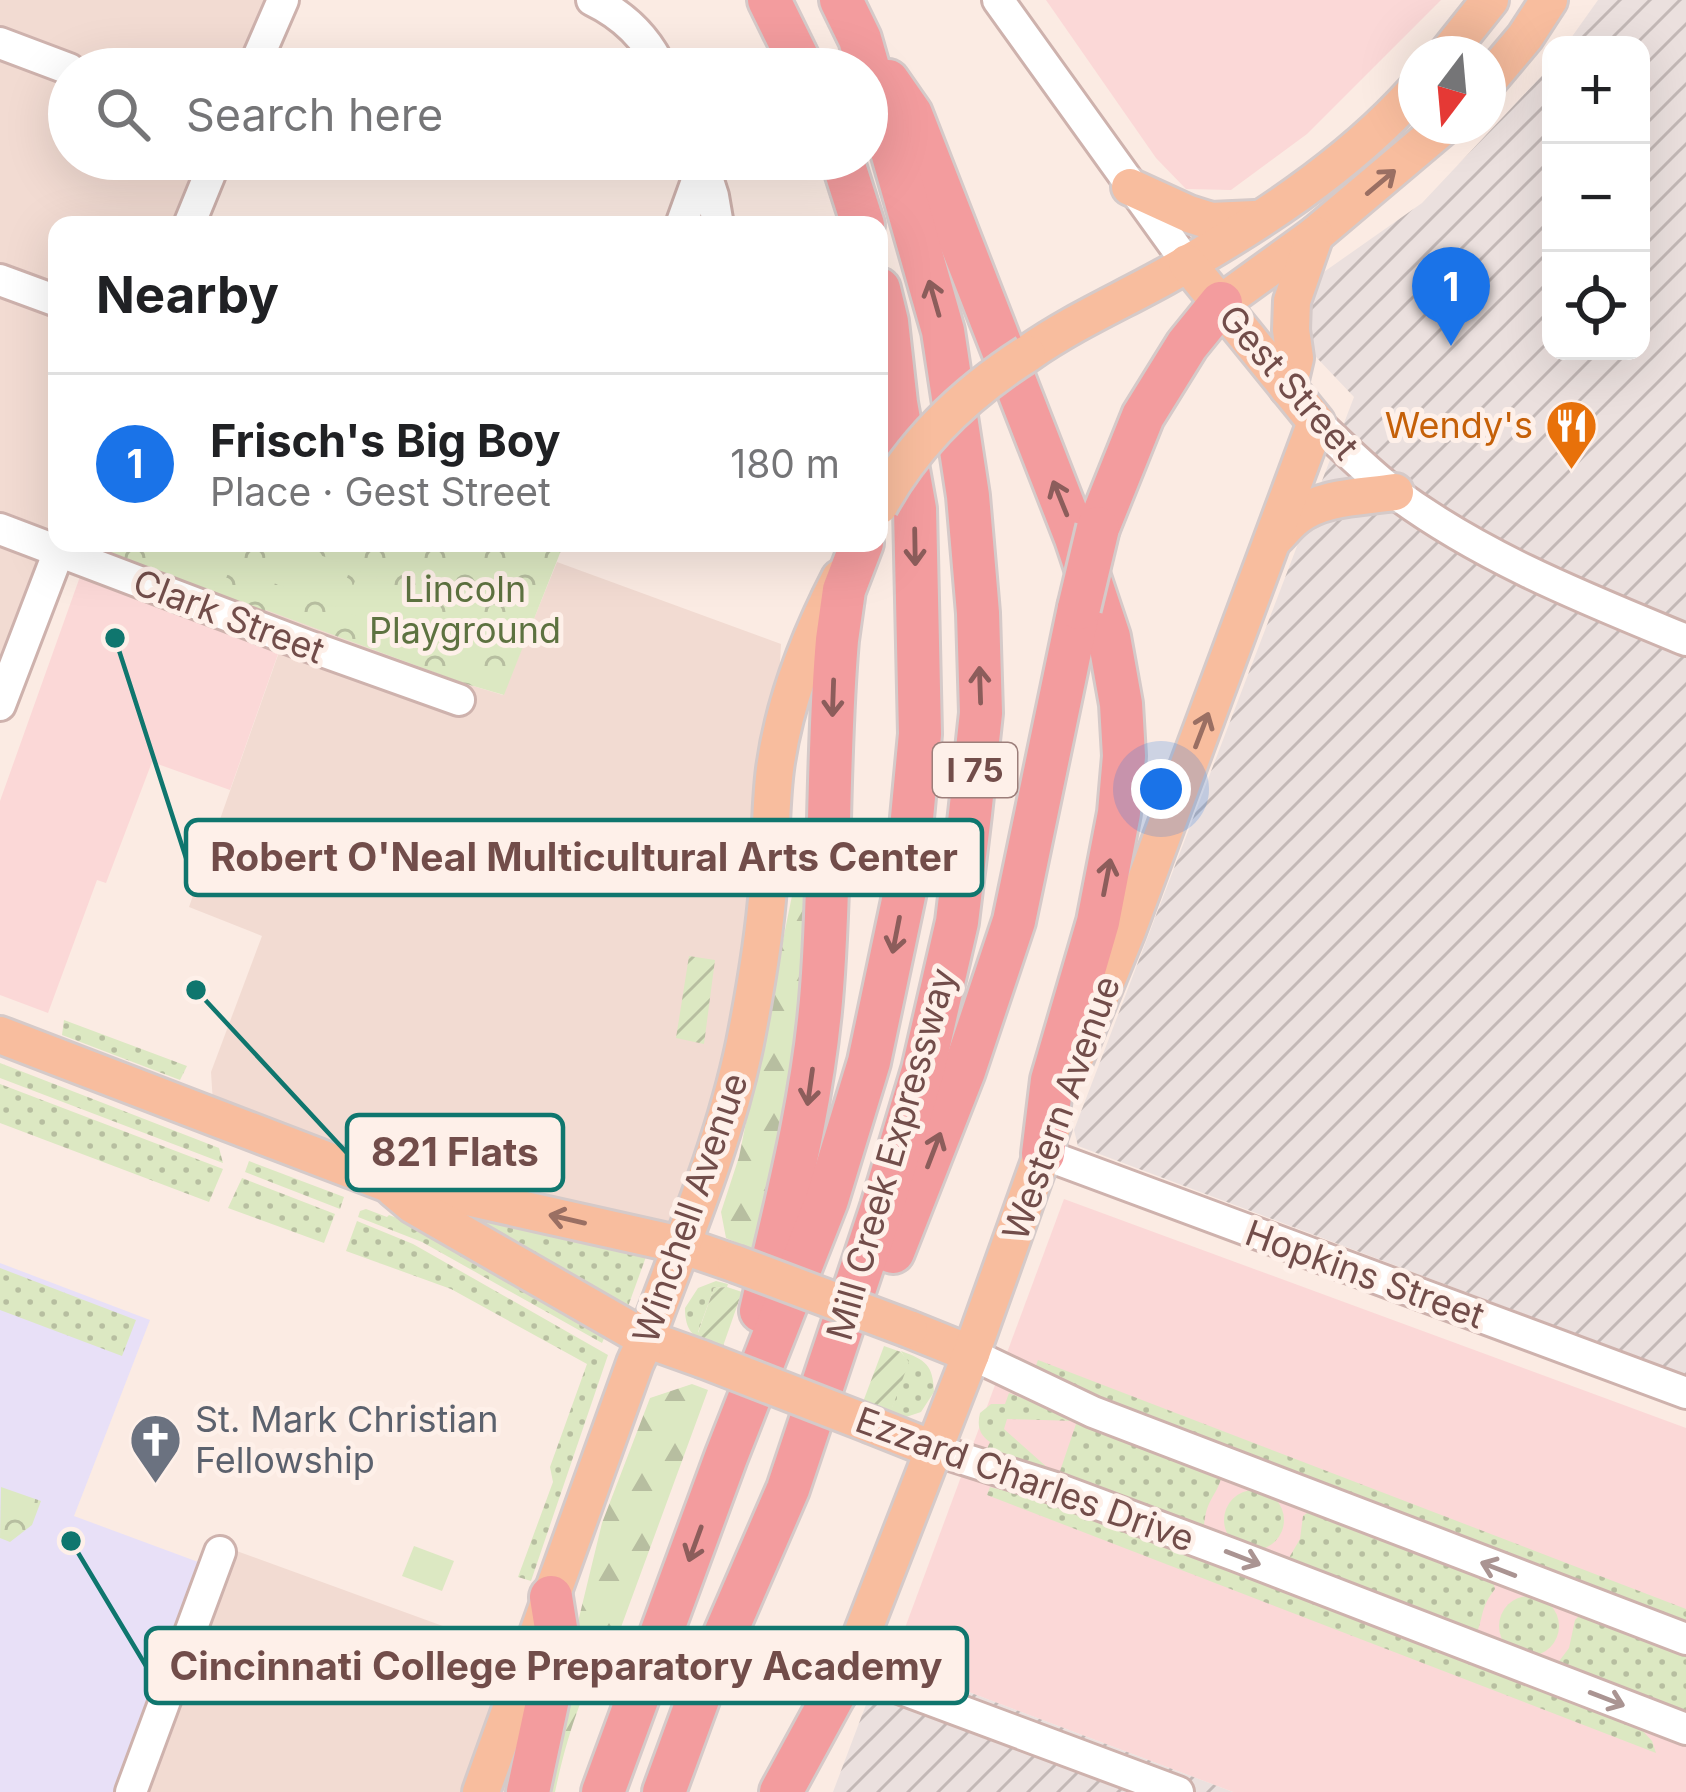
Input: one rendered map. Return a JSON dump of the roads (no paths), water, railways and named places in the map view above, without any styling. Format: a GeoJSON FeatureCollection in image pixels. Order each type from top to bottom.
{"type":"FeatureCollection","features":[{"type":"Feature","properties":{"kind":"highway"},"geometry":{"type":"LineString","coordinates":[[769,0],[793,48]]}},
{"type":"Feature","properties":{"kind":"highway","name":"Mill Creek Expressway"},"geometry":{"type":"LineString","coordinates":[[842,0],[863,48]]}},
{"type":"Feature","properties":{"kind":"highway"},"geometry":{"type":"LineString","coordinates":[[860,39],[866,48]]}},
{"type":"Feature","properties":{"kind":"highway"},"geometry":{"type":"LineString","coordinates":[[888,81],[910,114],[1076,538],[1109,637],[1121,704],[1124,756],[1119,813],[1099,922],[1052,1080],[1043,1154]]}},
{"type":"Feature","properties":{"kind":"highway","name":"Mill Creek Expressway"},"geometry":{"type":"LineString","coordinates":[[664,1792],[788,1489],[923,1070],[957,922],[981,713],[968,496],[944,331],[888,136]]}},
{"type":"Feature","properties":{"kind":"highway"},"geometry":{"type":"LineString","coordinates":[[849,180],[860,216]]}},
{"type":"Feature","properties":{"kind":"highway"},"geometry":{"type":"LineString","coordinates":[[788,1489],[910,1213],[1014,921],[1098,528],[1143,416],[1187,345],[1221,303]]}},
{"type":"Feature","properties":{"kind":"highway","name":"Mill Creek Expressway"},"geometry":{"type":"LineString","coordinates":[[604,1792],[726,1457],[827,1200],[869,1062],[905,892],[920,734],[915,509],[888,331]]}},
{"type":"Feature","properties":{"kind":"highway"},"geometry":{"type":"LineString","coordinates":[[726,1457],[797,1163],[811,1081],[824,947],[837,640],[844,590],[858,552]]}},
{"type":"Feature","properties":{"kind":"highway"},"geometry":{"type":"LineString","coordinates":[[528,1792],[559,1647],[551,1597]]}},
{"type":"Feature","properties":{"kind":"highway"},"geometry":{"type":"LineString","coordinates":[[781,1792],[848,1669]]}},
{"type":"Feature","properties":{"kind":"main road"},"geometry":{"type":"LineString","coordinates":[[1462,36],[1490,0]]}},
{"type":"Feature","properties":{"kind":"main road"},"geometry":{"type":"LineString","coordinates":[[1506,60],[1550,0]]}},
{"type":"Feature","properties":{"kind":"main road"},"geometry":{"type":"LineString","coordinates":[[888,490],[929,435],[987,380],[1102,307],[1259,219],[1342,160],[1398,108]]}},
{"type":"Feature","properties":{"kind":"main road"},"geometry":{"type":"LineString","coordinates":[[1221,303],[1315,235],[1424,144]]}},
{"type":"Feature","properties":{"kind":"main road"},"geometry":{"type":"LineString","coordinates":[[1130,187],[1211,220],[1259,219]]}},
{"type":"Feature","properties":{"kind":"main road"},"geometry":{"type":"LineString","coordinates":[[1288,388],[1295,358],[1292,301],[1315,235]]}},
{"type":"Feature","properties":{"kind":"main road","name":"Gest Street"},"geometry":{"type":"LineString","coordinates":[[1187,263],[1316,422]]}},
{"type":"Feature","properties":{"kind":"main road","name":"Western Avenue"},"geometry":{"type":"LineString","coordinates":[[802,1792],[971,1354],[1078,1048],[1127,931],[1316,422]]}},
{"type":"Feature","properties":{"kind":"main road"},"geometry":{"type":"LineString","coordinates":[[1275,538],[1314,506],[1395,492]]}},
{"type":"Feature","properties":{"kind":"main road","name":"Winchell Avenue"},"geometry":{"type":"LineString","coordinates":[[481,1792],[725,1125],[759,966],[775,769],[788,707],[821,615],[856,552]]}},
{"type":"Feature","properties":{"kind":"main road","name":"Ezzard Charles Drive"},"geometry":{"type":"LineString","coordinates":[[0,1035],[386,1184],[646,1340],[932,1449]]}},
{"type":"Feature","properties":{"kind":"main road","name":"Ezzard Charles Drive"},"geometry":{"type":"LineString","coordinates":[[386,1184],[418,1186],[681,1245],[971,1354]]}},
{"type":"Feature","properties":{"kind":"street"},"geometry":{"type":"LineString","coordinates":[[262,48],[283,0]]}},
{"type":"Feature","properties":{"kind":"street"},"geometry":{"type":"LineString","coordinates":[[592,0],[620,16],[648,48]]}},
{"type":"Feature","properties":{"kind":"street","name":"Gest Street"},"geometry":{"type":"LineString","coordinates":[[998,0],[1187,263]]}},
{"type":"Feature","properties":{"kind":"street"},"geometry":{"type":"LineString","coordinates":[[0,43],[48,61]]}},
{"type":"Feature","properties":{"kind":"street"},"geometry":{"type":"LineString","coordinates":[[193,216],[207,180]]}},
{"type":"Feature","properties":{"kind":"street"},"geometry":{"type":"LineString","coordinates":[[684,216],[696,180]]}},
{"type":"Feature","properties":{"kind":"street"},"geometry":{"type":"LineString","coordinates":[[708,180],[716,216]]}},
{"type":"Feature","properties":{"kind":"street"},"geometry":{"type":"LineString","coordinates":[[0,280],[48,298]]}},
{"type":"Feature","properties":{"kind":"street","name":"Gest Street"},"geometry":{"type":"LineString","coordinates":[[1316,422],[1395,492],[1469,541],[1526,572],[1686,640]]}},
{"type":"Feature","properties":{"kind":"street","name":"Clark Street"},"geometry":{"type":"LineString","coordinates":[[0,529],[48,543]]}},
{"type":"Feature","properties":{"kind":"street"},"geometry":{"type":"LineString","coordinates":[[0,705],[58,552]]}},
{"type":"Feature","properties":{"kind":"street","name":"Clark Street"},"geometry":{"type":"LineString","coordinates":[[73,552],[459,700]]}},
{"type":"Feature","properties":{"kind":"street","name":"Hopkins Street"},"geometry":{"type":"LineString","coordinates":[[1043,1154],[1686,1393]]}},
{"type":"Feature","properties":{"kind":"street","name":"Ezzard Charles Drive"},"geometry":{"type":"LineString","coordinates":[[971,1354],[1093,1412],[1686,1640]]}},
{"type":"Feature","properties":{"kind":"street","name":"Ezzard Charles Drive"},"geometry":{"type":"LineString","coordinates":[[932,1449],[1238,1556],[1686,1730]]}},
{"type":"Feature","properties":{"kind":"street"},"geometry":{"type":"LineString","coordinates":[[131,1792],[220,1552]]}},
{"type":"Feature","properties":{"kind":"street"},"geometry":{"type":"LineString","coordinates":[[848,1669],[1142,1786],[1178,1792]]}},
{"type":"Feature","properties":{"kind":"place","name":"Frisch's Big Boy"},"geometry":{"type":"Point","coordinates":[1451,346]}},
{"type":"Feature","properties":{"kind":"place","name":"Wendy's"},"geometry":{"type":"Point","coordinates":[1572,471]}},
{"type":"Feature","properties":{"kind":"place","name":"Robert O'Neal Multicultural Arts Center"},"geometry":{"type":"Point","coordinates":[115,638]}},
{"type":"Feature","properties":{"kind":"place","name":"821 Flats"},"geometry":{"type":"Point","coordinates":[196,990]}},
{"type":"Feature","properties":{"kind":"place","name":"St. Mark Christian Fellowship"},"geometry":{"type":"Point","coordinates":[156,1486]}},
{"type":"Feature","properties":{"kind":"place","name":"Cincinnati College Preparatory Academy"},"geometry":{"type":"Point","coordinates":[71,1541]}},
{"type":"Feature","properties":{"kind":"park label","name":"Lincoln Playground"},"geometry":{"type":"Point","coordinates":[465,610]}}]}
